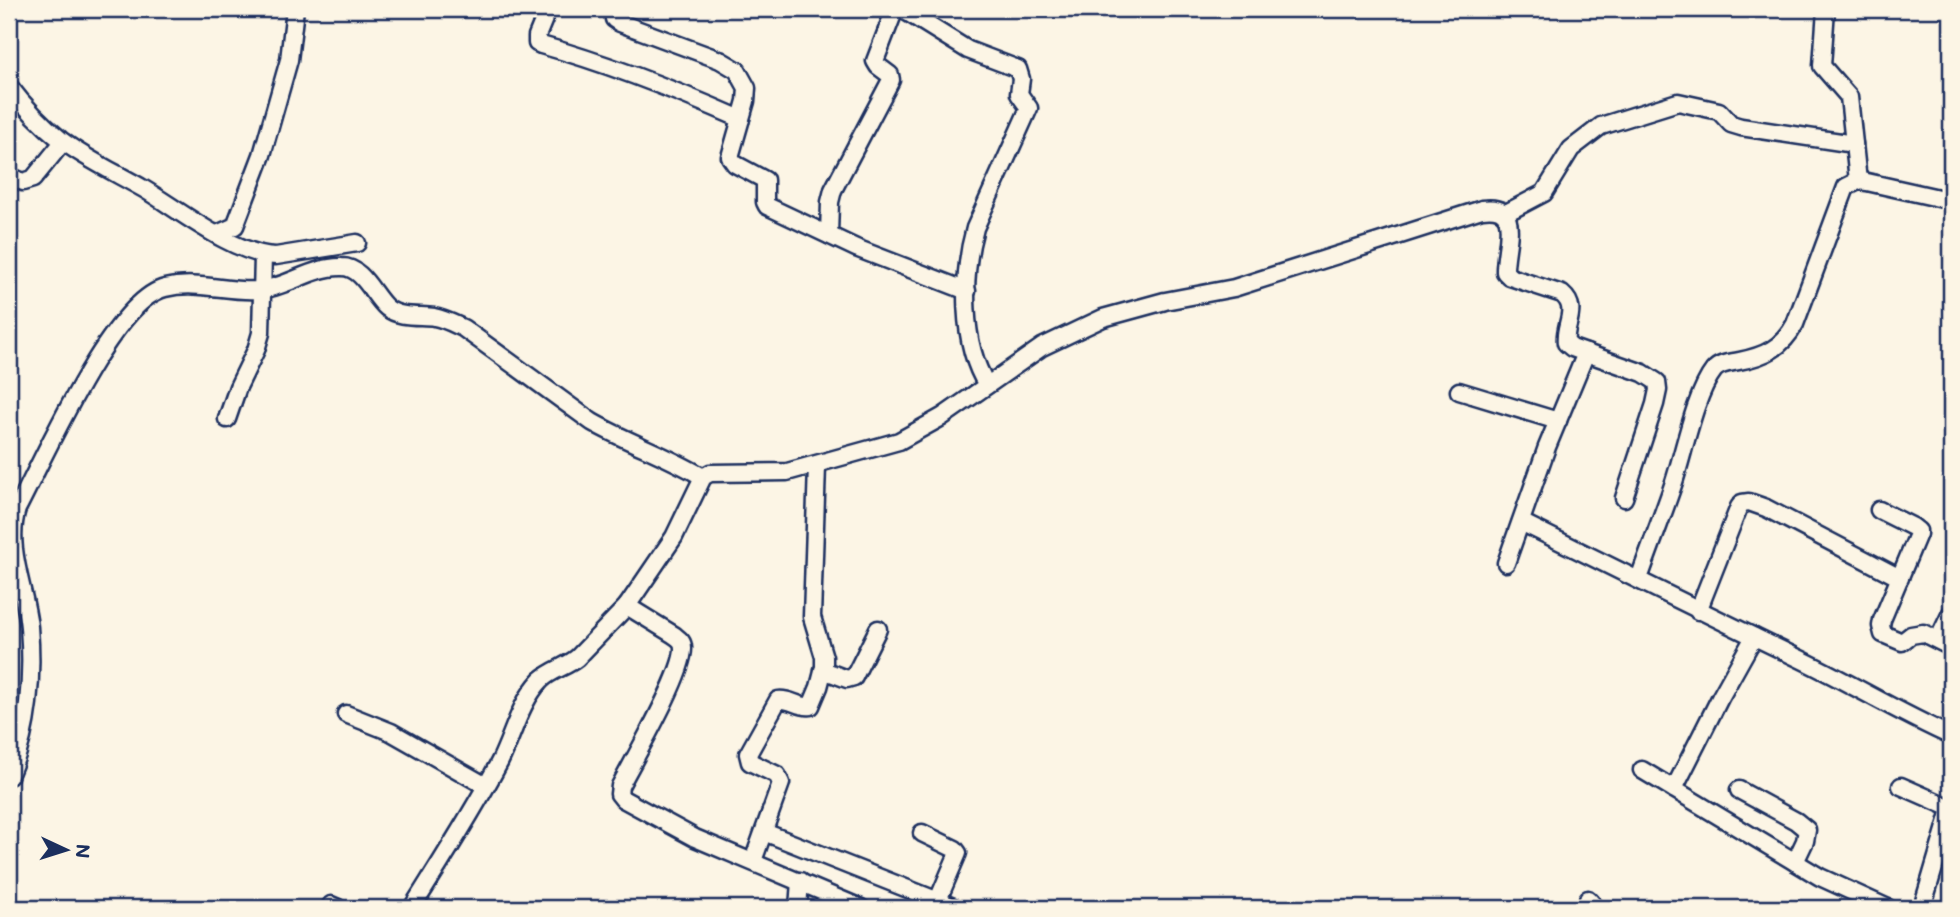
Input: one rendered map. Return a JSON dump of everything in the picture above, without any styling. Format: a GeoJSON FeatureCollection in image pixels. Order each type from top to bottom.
{"type":"FeatureCollection","features":[{"type":"Feature","properties":{"kind":"street"},"geometry":{"type":"LineString","coordinates":[[217,234],[235,226],[262,155],[289,61],[295,9]]}},
{"type":"Feature","properties":{"kind":"street"},"geometry":{"type":"LineString","coordinates":[[548,9],[537,36],[537,43],[646,78],[741,119]]}},
{"type":"Feature","properties":{"kind":"street"},"geometry":{"type":"LineString","coordinates":[[613,9],[614,19],[620,23],[720,60],[737,70],[747,88],[741,119],[729,152],[731,162],[765,180],[766,206],[829,235],[967,290]]}},
{"type":"Feature","properties":{"kind":"street"},"geometry":{"type":"LineString","coordinates":[[829,235],[833,190],[891,80],[890,75],[875,61],[895,9]]}},
{"type":"Feature","properties":{"kind":"street"},"geometry":{"type":"LineString","coordinates":[[902,9],[968,50],[1018,69],[1021,79],[1019,94],[1029,108],[975,228],[969,249],[967,290],[973,356],[976,368],[987,385]]}},
{"type":"Feature","properties":{"kind":"street"},"geometry":{"type":"LineString","coordinates":[[1826,9],[1822,66],[1849,97],[1858,181]]}},
{"type":"Feature","properties":{"kind":"street"},"geometry":{"type":"LineString","coordinates":[[9,86],[29,112],[63,142],[249,251],[263,256],[276,256],[357,243]]}},
{"type":"Feature","properties":{"kind":"street"},"geometry":{"type":"LineString","coordinates":[[1506,213],[1544,193],[1571,149],[1601,126],[1678,102],[1719,111],[1731,124],[1741,127],[1854,144]]}},
{"type":"Feature","properties":{"kind":"street"},"geometry":{"type":"LineString","coordinates":[[9,176],[23,182],[33,179],[63,142]]}},
{"type":"Feature","properties":{"kind":"street"},"geometry":{"type":"LineString","coordinates":[[1639,579],[1674,483],[1700,398],[1715,368],[1771,352],[1788,336],[1795,324],[1846,187],[1858,181],[1943,199]]}},
{"type":"Feature","properties":{"kind":"street"},"geometry":{"type":"LineString","coordinates":[[412,908],[502,757],[527,699],[540,681],[577,658],[626,606],[674,537],[702,478],[710,472],[787,472],[817,466],[899,441],[942,417],[1042,347],[1103,318],[1165,300],[1234,288],[1482,209],[1501,209],[1506,213],[1509,224],[1505,272],[1510,277],[1562,294],[1569,300],[1572,308],[1565,335],[1566,343],[1643,373],[1657,382],[1655,404],[1624,498]]}},
{"type":"Feature","properties":{"kind":"street"},"geometry":{"type":"LineString","coordinates":[[227,419],[238,387],[256,350],[262,319],[263,256]]}},
{"type":"Feature","properties":{"kind":"street"},"geometry":{"type":"LineString","coordinates":[[9,776],[20,748],[29,669],[29,626],[16,563],[13,523],[17,509],[93,363],[128,315],[154,292],[187,284],[262,290],[333,268],[350,268],[357,272],[387,308],[395,312],[447,320],[464,328],[592,422],[613,434],[671,458],[702,478]]}},
{"type":"Feature","properties":{"kind":"street"},"geometry":{"type":"LineString","coordinates":[[1506,563],[1586,353]]}},
{"type":"Feature","properties":{"kind":"street"},"geometry":{"type":"LineString","coordinates":[[1460,391],[1558,421]]}},
{"type":"Feature","properties":{"kind":"street"},"geometry":{"type":"LineString","coordinates":[[753,861],[781,783],[776,775],[750,762],[748,754],[778,700],[810,706],[823,670],[824,657],[812,617],[817,466]]}},
{"type":"Feature","properties":{"kind":"street"},"geometry":{"type":"LineString","coordinates":[[1698,611],[1742,503],[1749,502],[1766,508],[1900,578]]}},
{"type":"Feature","properties":{"kind":"street"},"geometry":{"type":"LineString","coordinates":[[1879,510],[1918,531],[1881,626],[1883,634],[1902,642],[1911,635],[1923,633],[1945,644],[1951,613]]}},
{"type":"Feature","properties":{"kind":"street"},"geometry":{"type":"LineString","coordinates":[[1521,522],[1951,736]]}},
{"type":"Feature","properties":{"kind":"street"},"geometry":{"type":"LineString","coordinates":[[626,606],[682,641],[683,650],[671,686],[620,786],[619,794],[628,803],[695,838],[861,908]]}},
{"type":"Feature","properties":{"kind":"street"},"geometry":{"type":"LineString","coordinates":[[823,670],[847,679],[854,677],[878,629]]}},
{"type":"Feature","properties":{"kind":"street"},"geometry":{"type":"LineString","coordinates":[[1674,789],[1754,638]]}},
{"type":"Feature","properties":{"kind":"street"},"geometry":{"type":"LineString","coordinates":[[346,714],[391,732],[486,786]]}},
{"type":"Feature","properties":{"kind":"street"},"geometry":{"type":"LineString","coordinates":[[1642,770],[1833,885],[1888,908]]}},
{"type":"Feature","properties":{"kind":"street"},"geometry":{"type":"LineString","coordinates":[[1900,786],[1951,809],[1922,908]]}},
{"type":"Feature","properties":{"kind":"street"},"geometry":{"type":"LineString","coordinates":[[1740,790],[1807,830],[1805,841],[1794,862]]}},
{"type":"Feature","properties":{"kind":"street"},"geometry":{"type":"LineString","coordinates":[[764,832],[956,908]]}},
{"type":"Feature","properties":{"kind":"street"},"geometry":{"type":"LineString","coordinates":[[922,833],[958,853],[938,900]]}},
{"type":"Feature","properties":{"kind":"street"},"geometry":{"type":"LineString","coordinates":[[798,908],[800,881]]}}]}
